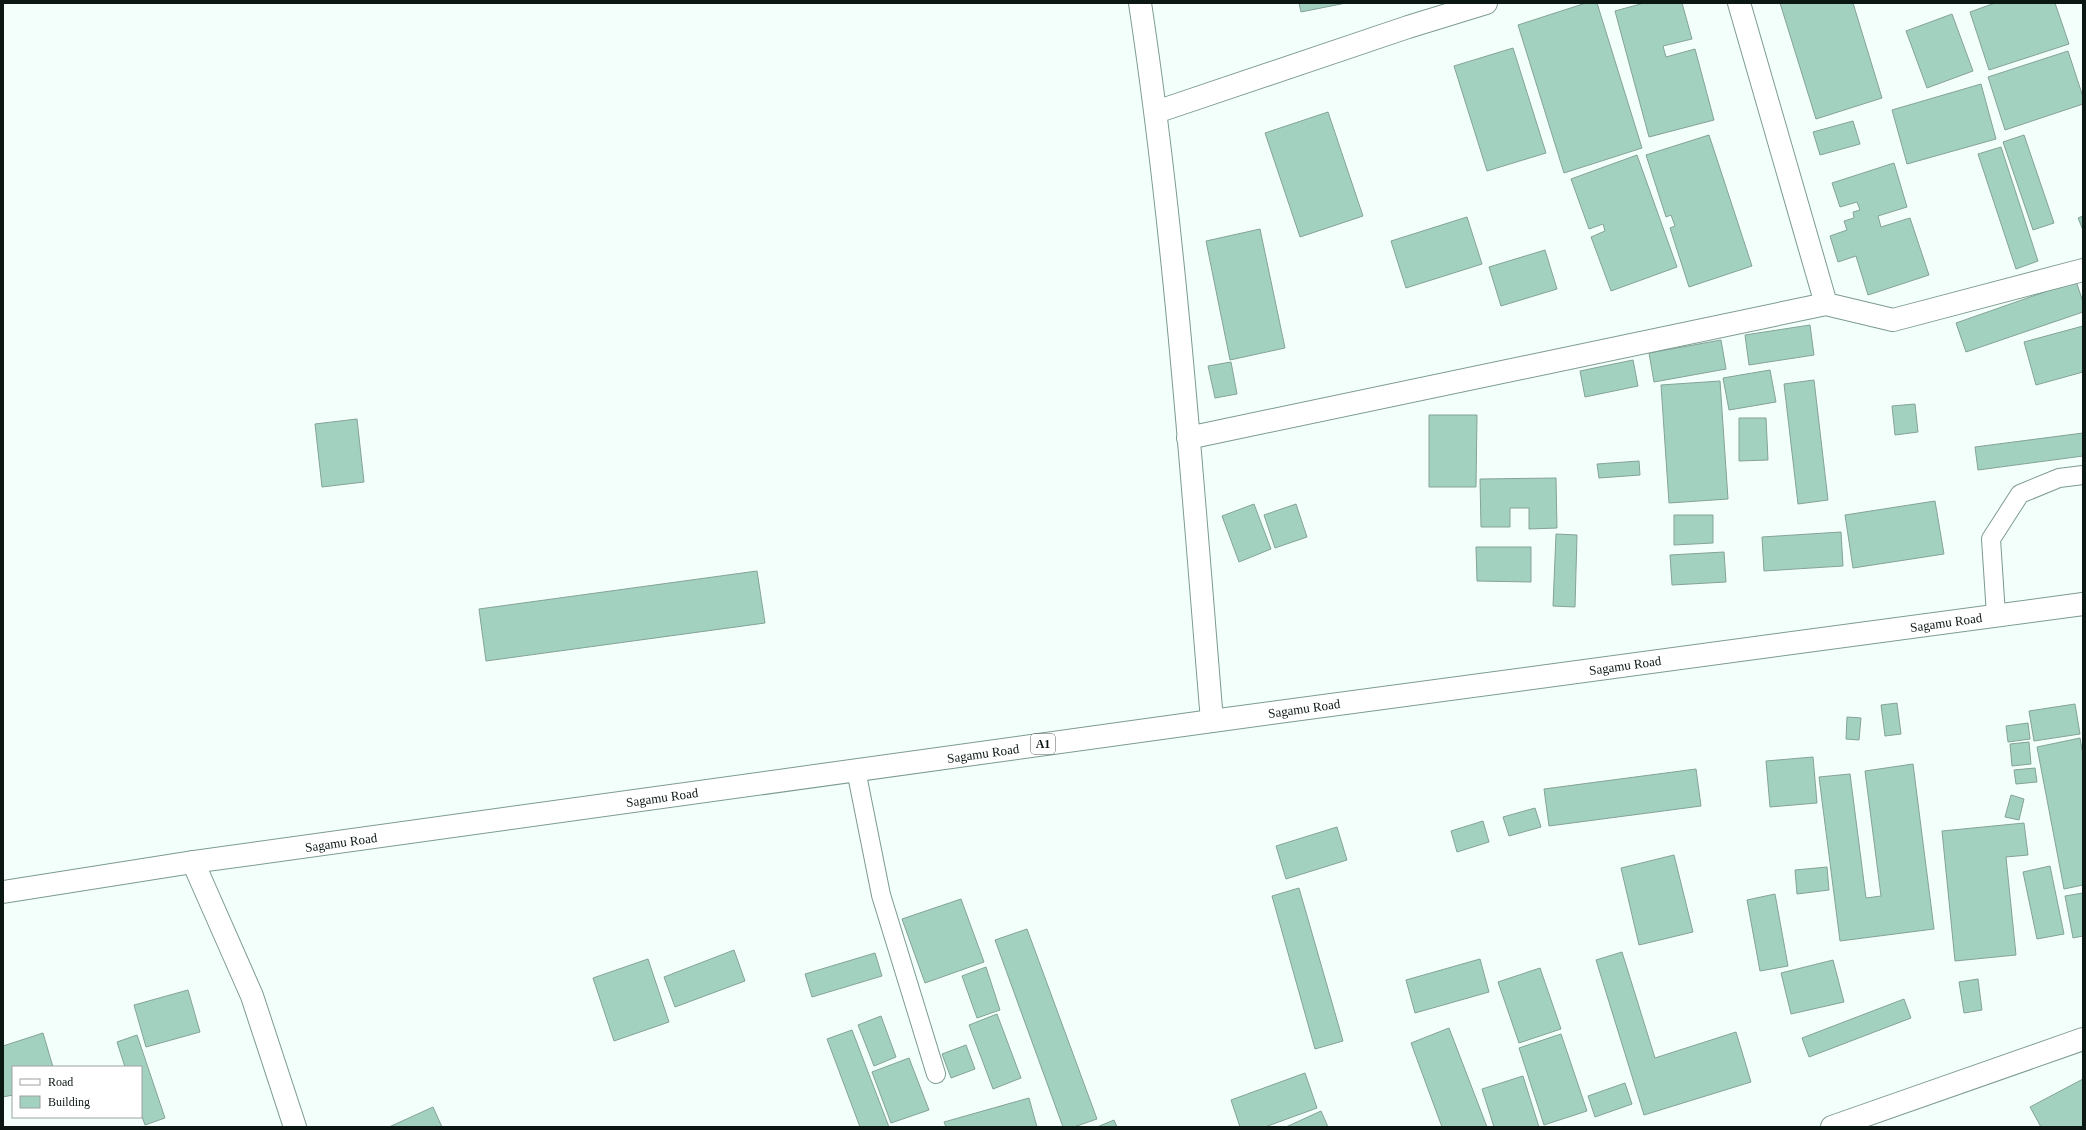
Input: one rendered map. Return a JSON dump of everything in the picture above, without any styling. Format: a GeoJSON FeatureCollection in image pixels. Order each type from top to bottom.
{"type":"FeatureCollection","features":[{"type":"Feature","properties":{"kind":"main road"},"geometry":{"type":"LineString","coordinates":[[1140,3],[1156,112],[1188,438],[1212,721]]}},
{"type":"Feature","properties":{"kind":"main road"},"geometry":{"type":"LineString","coordinates":[[1156,112],[1408,27],[1486,3]]}},
{"type":"Feature","properties":{"kind":"main road"},"geometry":{"type":"LineString","coordinates":[[1739,3],[1826,304]]}},
{"type":"Feature","properties":{"kind":"main road"},"geometry":{"type":"LineString","coordinates":[[1188,438],[1826,304],[1893,320],[2083,270]]}},
{"type":"Feature","properties":{"kind":"main road","name":"Sagamu Road"},"geometry":{"type":"LineString","coordinates":[[3,892],[193,862],[856,770],[2083,604]]}},
{"type":"Feature","properties":{"kind":"main road"},"geometry":{"type":"LineString","coordinates":[[193,862],[252,996],[295,1127]]}},
{"type":"Feature","properties":{"kind":"main road"},"geometry":{"type":"LineString","coordinates":[[1832,1127],[2083,1038]]}},
{"type":"Feature","properties":{"kind":"lane"},"geometry":{"type":"LineString","coordinates":[[1996,615],[1991,539],[2020,494],[2058,478],[2083,475]]}},
{"type":"Feature","properties":{"kind":"lane"},"geometry":{"type":"LineString","coordinates":[[856,770],[881,896],[936,1074]]}},
{"type":"Feature","properties":{"kind":"building"},"geometry":{"type":"Polygon","coordinates":[[[1299,3],[1346,3],[1301,12],[1299,3]]]}},
{"type":"Feature","properties":{"kind":"building"},"geometry":{"type":"Polygon","coordinates":[[[1586,3],[1597,3],[1642,148],[1564,173],[1518,25],[1586,3]]]}},
{"type":"Feature","properties":{"kind":"building"},"geometry":{"type":"Polygon","coordinates":[[[1644,3],[1682,3],[1692,39],[1663,46],[1666,57],[1695,49],[1714,120],[1649,137],[1615,11],[1644,3]]]}},
{"type":"Feature","properties":{"kind":"building"},"geometry":{"type":"Polygon","coordinates":[[[1780,3],[1853,3],[1882,98],[1816,119],[1780,3]]]}},
{"type":"Feature","properties":{"kind":"building"},"geometry":{"type":"Polygon","coordinates":[[[1995,3],[2055,3],[2069,44],[1989,70],[1970,12],[1995,3]]]}},
{"type":"Feature","properties":{"kind":"building"},"geometry":{"type":"Polygon","coordinates":[[[1952,14],[1973,71],[1927,88],[1906,31],[1952,14]]]}},
{"type":"Feature","properties":{"kind":"building"},"geometry":{"type":"Polygon","coordinates":[[[1513,48],[1546,153],[1487,171],[1454,66],[1513,48]]]}},
{"type":"Feature","properties":{"kind":"building"},"geometry":{"type":"Polygon","coordinates":[[[2068,51],[2083,97],[2083,104],[2005,130],[1988,77],[2068,51]]]}},
{"type":"Feature","properties":{"kind":"building"},"geometry":{"type":"Polygon","coordinates":[[[1981,84],[1996,139],[1907,164],[1892,110],[1981,84]]]}},
{"type":"Feature","properties":{"kind":"building"},"geometry":{"type":"Polygon","coordinates":[[[1328,112],[1363,216],[1300,237],[1265,133],[1328,112]]]}},
{"type":"Feature","properties":{"kind":"building"},"geometry":{"type":"Polygon","coordinates":[[[1853,121],[1860,144],[1820,155],[1813,132],[1853,121]]]}},
{"type":"Feature","properties":{"kind":"building"},"geometry":{"type":"Polygon","coordinates":[[[1709,135],[1752,266],[1689,287],[1670,228],[1675,226],[1671,215],[1666,217],[1646,155],[1709,135]]]}},
{"type":"Feature","properties":{"kind":"building"},"geometry":{"type":"Polygon","coordinates":[[[2024,135],[2054,223],[2033,230],[2003,142],[2024,135]]]}},
{"type":"Feature","properties":{"kind":"building"},"geometry":{"type":"Polygon","coordinates":[[[2001,147],[2038,261],[2016,269],[1978,154],[2001,147]]]}},
{"type":"Feature","properties":{"kind":"building"},"geometry":{"type":"Polygon","coordinates":[[[1637,155],[1677,267],[1611,291],[1591,237],[1605,231],[1603,224],[1589,229],[1571,179],[1637,155]]]}},
{"type":"Feature","properties":{"kind":"building"},"geometry":{"type":"Polygon","coordinates":[[[1894,163],[1907,207],[1878,216],[1881,227],[1910,218],[1929,275],[1868,295],[1856,256],[1838,262],[1830,236],[1847,230],[1844,221],[1854,218],[1853,212],[1860,210],[1857,202],[1840,207],[1832,183],[1894,163]]]}},
{"type":"Feature","properties":{"kind":"building"},"geometry":{"type":"Polygon","coordinates":[[[2083,216],[2083,230],[2078,218],[2083,216]]]}},
{"type":"Feature","properties":{"kind":"building"},"geometry":{"type":"Polygon","coordinates":[[[1467,217],[1482,264],[1406,288],[1391,241],[1467,217]]]}},
{"type":"Feature","properties":{"kind":"building"},"geometry":{"type":"Polygon","coordinates":[[[1260,229],[1285,348],[1230,360],[1206,241],[1260,229]]]}},
{"type":"Feature","properties":{"kind":"building"},"geometry":{"type":"Polygon","coordinates":[[[1545,250],[1557,289],[1501,306],[1489,267],[1545,250]]]}},
{"type":"Feature","properties":{"kind":"building"},"geometry":{"type":"Polygon","coordinates":[[[2076,281],[2083,302],[2083,312],[1966,352],[1956,323],[2076,281]]]}},
{"type":"Feature","properties":{"kind":"building"},"geometry":{"type":"Polygon","coordinates":[[[1810,325],[1814,355],[1749,365],[1745,335],[1810,325]]]}},
{"type":"Feature","properties":{"kind":"building"},"geometry":{"type":"Polygon","coordinates":[[[2083,326],[2083,372],[2036,385],[2024,342],[2083,326]]]}},
{"type":"Feature","properties":{"kind":"building"},"geometry":{"type":"Polygon","coordinates":[[[1721,340],[1726,369],[1654,382],[1649,353],[1721,340]]]}},
{"type":"Feature","properties":{"kind":"building"},"geometry":{"type":"Polygon","coordinates":[[[1633,360],[1638,386],[1585,397],[1580,371],[1633,360]]]}},
{"type":"Feature","properties":{"kind":"building"},"geometry":{"type":"Polygon","coordinates":[[[1231,362],[1237,394],[1215,398],[1208,366],[1231,362]]]}},
{"type":"Feature","properties":{"kind":"building"},"geometry":{"type":"Polygon","coordinates":[[[1770,370],[1776,402],[1729,410],[1723,378],[1770,370]]]}},
{"type":"Feature","properties":{"kind":"building"},"geometry":{"type":"Polygon","coordinates":[[[1814,380],[1828,500],[1798,504],[1784,384],[1814,380]]]}},
{"type":"Feature","properties":{"kind":"building"},"geometry":{"type":"Polygon","coordinates":[[[1720,381],[1728,499],[1669,503],[1661,385],[1720,381]]]}},
{"type":"Feature","properties":{"kind":"building"},"geometry":{"type":"Polygon","coordinates":[[[1915,404],[1918,432],[1895,435],[1892,406],[1915,404]]]}},
{"type":"Feature","properties":{"kind":"building"},"geometry":{"type":"Polygon","coordinates":[[[1429,415],[1477,415],[1476,487],[1429,487],[1429,415]]]}},
{"type":"Feature","properties":{"kind":"building"},"geometry":{"type":"Polygon","coordinates":[[[1739,418],[1766,418],[1768,460],[1739,461],[1739,418]]]}},
{"type":"Feature","properties":{"kind":"building"},"geometry":{"type":"Polygon","coordinates":[[[357,419],[364,482],[322,487],[315,424],[357,419]]]}},
{"type":"Feature","properties":{"kind":"building"},"geometry":{"type":"Polygon","coordinates":[[[2083,433],[2083,456],[1978,470],[1975,447],[2083,433]]]}},
{"type":"Feature","properties":{"kind":"building"},"geometry":{"type":"Polygon","coordinates":[[[1639,461],[1640,475],[1599,478],[1597,464],[1639,461]]]}},
{"type":"Feature","properties":{"kind":"building"},"geometry":{"type":"Polygon","coordinates":[[[1556,478],[1557,528],[1529,529],[1529,508],[1510,508],[1510,527],[1481,527],[1480,479],[1556,478]]]}},
{"type":"Feature","properties":{"kind":"building"},"geometry":{"type":"Polygon","coordinates":[[[1935,501],[1944,554],[1853,568],[1845,515],[1935,501]]]}},
{"type":"Feature","properties":{"kind":"building"},"geometry":{"type":"Polygon","coordinates":[[[1254,504],[1271,549],[1239,562],[1222,516],[1254,504]]]}},
{"type":"Feature","properties":{"kind":"building"},"geometry":{"type":"Polygon","coordinates":[[[1296,504],[1307,537],[1275,548],[1264,515],[1296,504]]]}},
{"type":"Feature","properties":{"kind":"building"},"geometry":{"type":"Polygon","coordinates":[[[1674,515],[1713,515],[1713,543],[1674,545],[1674,515]]]}},
{"type":"Feature","properties":{"kind":"building"},"geometry":{"type":"Polygon","coordinates":[[[1841,532],[1843,566],[1764,571],[1762,537],[1841,532]]]}},
{"type":"Feature","properties":{"kind":"building"},"geometry":{"type":"Polygon","coordinates":[[[1556,534],[1577,535],[1575,607],[1553,606],[1556,534]]]}},
{"type":"Feature","properties":{"kind":"building"},"geometry":{"type":"Polygon","coordinates":[[[1476,547],[1531,547],[1531,582],[1477,581],[1476,547]]]}},
{"type":"Feature","properties":{"kind":"building"},"geometry":{"type":"Polygon","coordinates":[[[1724,552],[1726,582],[1672,585],[1670,555],[1724,552]]]}},
{"type":"Feature","properties":{"kind":"building"},"geometry":{"type":"Polygon","coordinates":[[[757,571],[765,623],[486,661],[479,609],[757,571]]]}},
{"type":"Feature","properties":{"kind":"building"},"geometry":{"type":"Polygon","coordinates":[[[1897,703],[1901,734],[1885,736],[1881,705],[1897,703]]]}},
{"type":"Feature","properties":{"kind":"building"},"geometry":{"type":"Polygon","coordinates":[[[2075,704],[2080,734],[2034,741],[2029,711],[2075,704]]]}},
{"type":"Feature","properties":{"kind":"building"},"geometry":{"type":"Polygon","coordinates":[[[1847,717],[1861,718],[1859,740],[1846,739],[1847,717]]]}},
{"type":"Feature","properties":{"kind":"building"},"geometry":{"type":"Polygon","coordinates":[[[2028,723],[2030,739],[2008,742],[2006,726],[2028,723]]]}},
{"type":"Feature","properties":{"kind":"building"},"geometry":{"type":"Polygon","coordinates":[[[2080,738],[2083,755],[2083,885],[2064,889],[2037,747],[2080,738]]]}},
{"type":"Feature","properties":{"kind":"building"},"geometry":{"type":"Polygon","coordinates":[[[2029,742],[2031,764],[2012,766],[2010,744],[2029,742]]]}},
{"type":"Feature","properties":{"kind":"building"},"geometry":{"type":"Polygon","coordinates":[[[1813,757],[1817,803],[1770,807],[1766,761],[1813,757]]]}},
{"type":"Feature","properties":{"kind":"building"},"geometry":{"type":"Polygon","coordinates":[[[1913,764],[1934,929],[1840,941],[1819,777],[1850,774],[1866,898],[1881,896],[1865,771],[1913,764]]]}},
{"type":"Feature","properties":{"kind":"building"},"geometry":{"type":"Polygon","coordinates":[[[2035,768],[2037,782],[2016,784],[2014,770],[2035,768]]]}},
{"type":"Feature","properties":{"kind":"building"},"geometry":{"type":"Polygon","coordinates":[[[1696,769],[1701,806],[1549,826],[1544,789],[1696,769]]]}},
{"type":"Feature","properties":{"kind":"building"},"geometry":{"type":"Polygon","coordinates":[[[2011,795],[2024,799],[2019,820],[2005,817],[2011,795]]]}},
{"type":"Feature","properties":{"kind":"building"},"geometry":{"type":"Polygon","coordinates":[[[1535,808],[1541,827],[1509,836],[1503,817],[1535,808]]]}},
{"type":"Feature","properties":{"kind":"building"},"geometry":{"type":"Polygon","coordinates":[[[1483,821],[1489,842],[1457,852],[1451,831],[1483,821]]]}},
{"type":"Feature","properties":{"kind":"building"},"geometry":{"type":"Polygon","coordinates":[[[2024,823],[2028,855],[2006,857],[2016,955],[1955,961],[1942,831],[2024,823]]]}},
{"type":"Feature","properties":{"kind":"building"},"geometry":{"type":"Polygon","coordinates":[[[1337,827],[1347,860],[1286,879],[1276,846],[1337,827]]]}},
{"type":"Feature","properties":{"kind":"building"},"geometry":{"type":"Polygon","coordinates":[[[1674,855],[1693,932],[1639,945],[1621,868],[1674,855]]]}},
{"type":"Feature","properties":{"kind":"building"},"geometry":{"type":"Polygon","coordinates":[[[2050,866],[2064,934],[2037,939],[2023,872],[2050,866]]]}},
{"type":"Feature","properties":{"kind":"building"},"geometry":{"type":"Polygon","coordinates":[[[1827,867],[1829,890],[1797,894],[1795,870],[1827,867]]]}},
{"type":"Feature","properties":{"kind":"building"},"geometry":{"type":"Polygon","coordinates":[[[1299,888],[1343,1041],[1315,1049],[1272,896],[1299,888]]]}},
{"type":"Feature","properties":{"kind":"building"},"geometry":{"type":"Polygon","coordinates":[[[2083,893],[2083,936],[2073,938],[2065,896],[2083,893]]]}},
{"type":"Feature","properties":{"kind":"building"},"geometry":{"type":"Polygon","coordinates":[[[1775,894],[1788,966],[1760,971],[1747,900],[1775,894]]]}},
{"type":"Feature","properties":{"kind":"building"},"geometry":{"type":"Polygon","coordinates":[[[961,899],[984,962],[925,983],[902,919],[961,899]]]}},
{"type":"Feature","properties":{"kind":"building"},"geometry":{"type":"Polygon","coordinates":[[[1027,929],[1097,1119],[1074,1127],[1063,1127],[995,940],[1027,929]]]}},
{"type":"Feature","properties":{"kind":"building"},"geometry":{"type":"Polygon","coordinates":[[[734,950],[745,981],[675,1007],[664,977],[734,950]]]}},
{"type":"Feature","properties":{"kind":"building"},"geometry":{"type":"Polygon","coordinates":[[[1622,952],[1655,1058],[1736,1032],[1751,1082],[1644,1115],[1596,960],[1622,952]]]}},
{"type":"Feature","properties":{"kind":"building"},"geometry":{"type":"Polygon","coordinates":[[[875,953],[882,976],[812,997],[805,974],[875,953]]]}},
{"type":"Feature","properties":{"kind":"building"},"geometry":{"type":"Polygon","coordinates":[[[648,959],[669,1022],[614,1041],[593,978],[648,959]]]}},
{"type":"Feature","properties":{"kind":"building"},"geometry":{"type":"Polygon","coordinates":[[[1480,959],[1489,992],[1415,1013],[1406,980],[1480,959]]]}},
{"type":"Feature","properties":{"kind":"building"},"geometry":{"type":"Polygon","coordinates":[[[1833,960],[1844,1002],[1791,1014],[1781,973],[1833,960]]]}},
{"type":"Feature","properties":{"kind":"building"},"geometry":{"type":"Polygon","coordinates":[[[986,967],[1000,1010],[977,1018],[962,976],[986,967]]]}},
{"type":"Feature","properties":{"kind":"building"},"geometry":{"type":"Polygon","coordinates":[[[1540,968],[1561,1029],[1519,1043],[1498,982],[1540,968]]]}},
{"type":"Feature","properties":{"kind":"building"},"geometry":{"type":"Polygon","coordinates":[[[1978,979],[1982,1010],[1964,1013],[1959,982],[1978,979]]]}},
{"type":"Feature","properties":{"kind":"building"},"geometry":{"type":"Polygon","coordinates":[[[188,990],[200,1032],[146,1047],[134,1005],[188,990]]]}},
{"type":"Feature","properties":{"kind":"building"},"geometry":{"type":"Polygon","coordinates":[[[1904,999],[1911,1018],[1809,1057],[1802,1038],[1904,999]]]}},
{"type":"Feature","properties":{"kind":"building"},"geometry":{"type":"Polygon","coordinates":[[[997,1014],[1021,1078],[993,1089],[969,1025],[997,1014]]]}},
{"type":"Feature","properties":{"kind":"building"},"geometry":{"type":"Polygon","coordinates":[[[881,1016],[896,1057],[874,1066],[858,1025],[881,1016]]]}},
{"type":"Feature","properties":{"kind":"building"},"geometry":{"type":"Polygon","coordinates":[[[1449,1028],[1487,1127],[1442,1127],[1411,1043],[1449,1028]]]}},
{"type":"Feature","properties":{"kind":"building"},"geometry":{"type":"Polygon","coordinates":[[[852,1030],[889,1127],[860,1127],[827,1039],[852,1030]]]}},
{"type":"Feature","properties":{"kind":"building"},"geometry":{"type":"Polygon","coordinates":[[[43,1033],[53,1066],[12,1066],[12,1095],[3,1097],[3,1046],[43,1033]]]}},
{"type":"Feature","properties":{"kind":"building"},"geometry":{"type":"Polygon","coordinates":[[[1561,1034],[1587,1111],[1544,1125],[1519,1048],[1561,1034]]]}},
{"type":"Feature","properties":{"kind":"building"},"geometry":{"type":"Polygon","coordinates":[[[137,1035],[165,1118],[145,1125],[142,1117],[142,1066],[125,1066],[117,1042],[137,1035]]]}},
{"type":"Feature","properties":{"kind":"building"},"geometry":{"type":"Polygon","coordinates":[[[966,1045],[975,1069],[951,1078],[942,1054],[966,1045]]]}},
{"type":"Feature","properties":{"kind":"building"},"geometry":{"type":"Polygon","coordinates":[[[909,1058],[929,1110],[891,1123],[872,1072],[909,1058]]]}},
{"type":"Feature","properties":{"kind":"building"},"geometry":{"type":"Polygon","coordinates":[[[1305,1073],[1317,1108],[1265,1127],[1240,1127],[1231,1100],[1305,1073]]]}},
{"type":"Feature","properties":{"kind":"building"},"geometry":{"type":"Polygon","coordinates":[[[1523,1076],[1539,1127],[1494,1127],[1482,1089],[1523,1076]]]}},
{"type":"Feature","properties":{"kind":"building"},"geometry":{"type":"Polygon","coordinates":[[[2083,1079],[2083,1127],[2041,1127],[2030,1107],[2083,1079]]]}},
{"type":"Feature","properties":{"kind":"building"},"geometry":{"type":"Polygon","coordinates":[[[1625,1083],[1632,1104],[1595,1117],[1588,1096],[1625,1083]]]}},
{"type":"Feature","properties":{"kind":"building"},"geometry":{"type":"Polygon","coordinates":[[[1029,1098],[1037,1127],[946,1127],[944,1122],[1029,1098]]]}},
{"type":"Feature","properties":{"kind":"building"},"geometry":{"type":"Polygon","coordinates":[[[433,1107],[442,1127],[389,1127],[433,1107]]]}},
{"type":"Feature","properties":{"kind":"building"},"geometry":{"type":"Polygon","coordinates":[[[1321,1111],[1328,1127],[1286,1127],[1321,1111]]]}},
{"type":"Feature","properties":{"kind":"building"},"geometry":{"type":"Polygon","coordinates":[[[1114,1120],[1117,1127],[1097,1127],[1114,1120]]]}}]}
